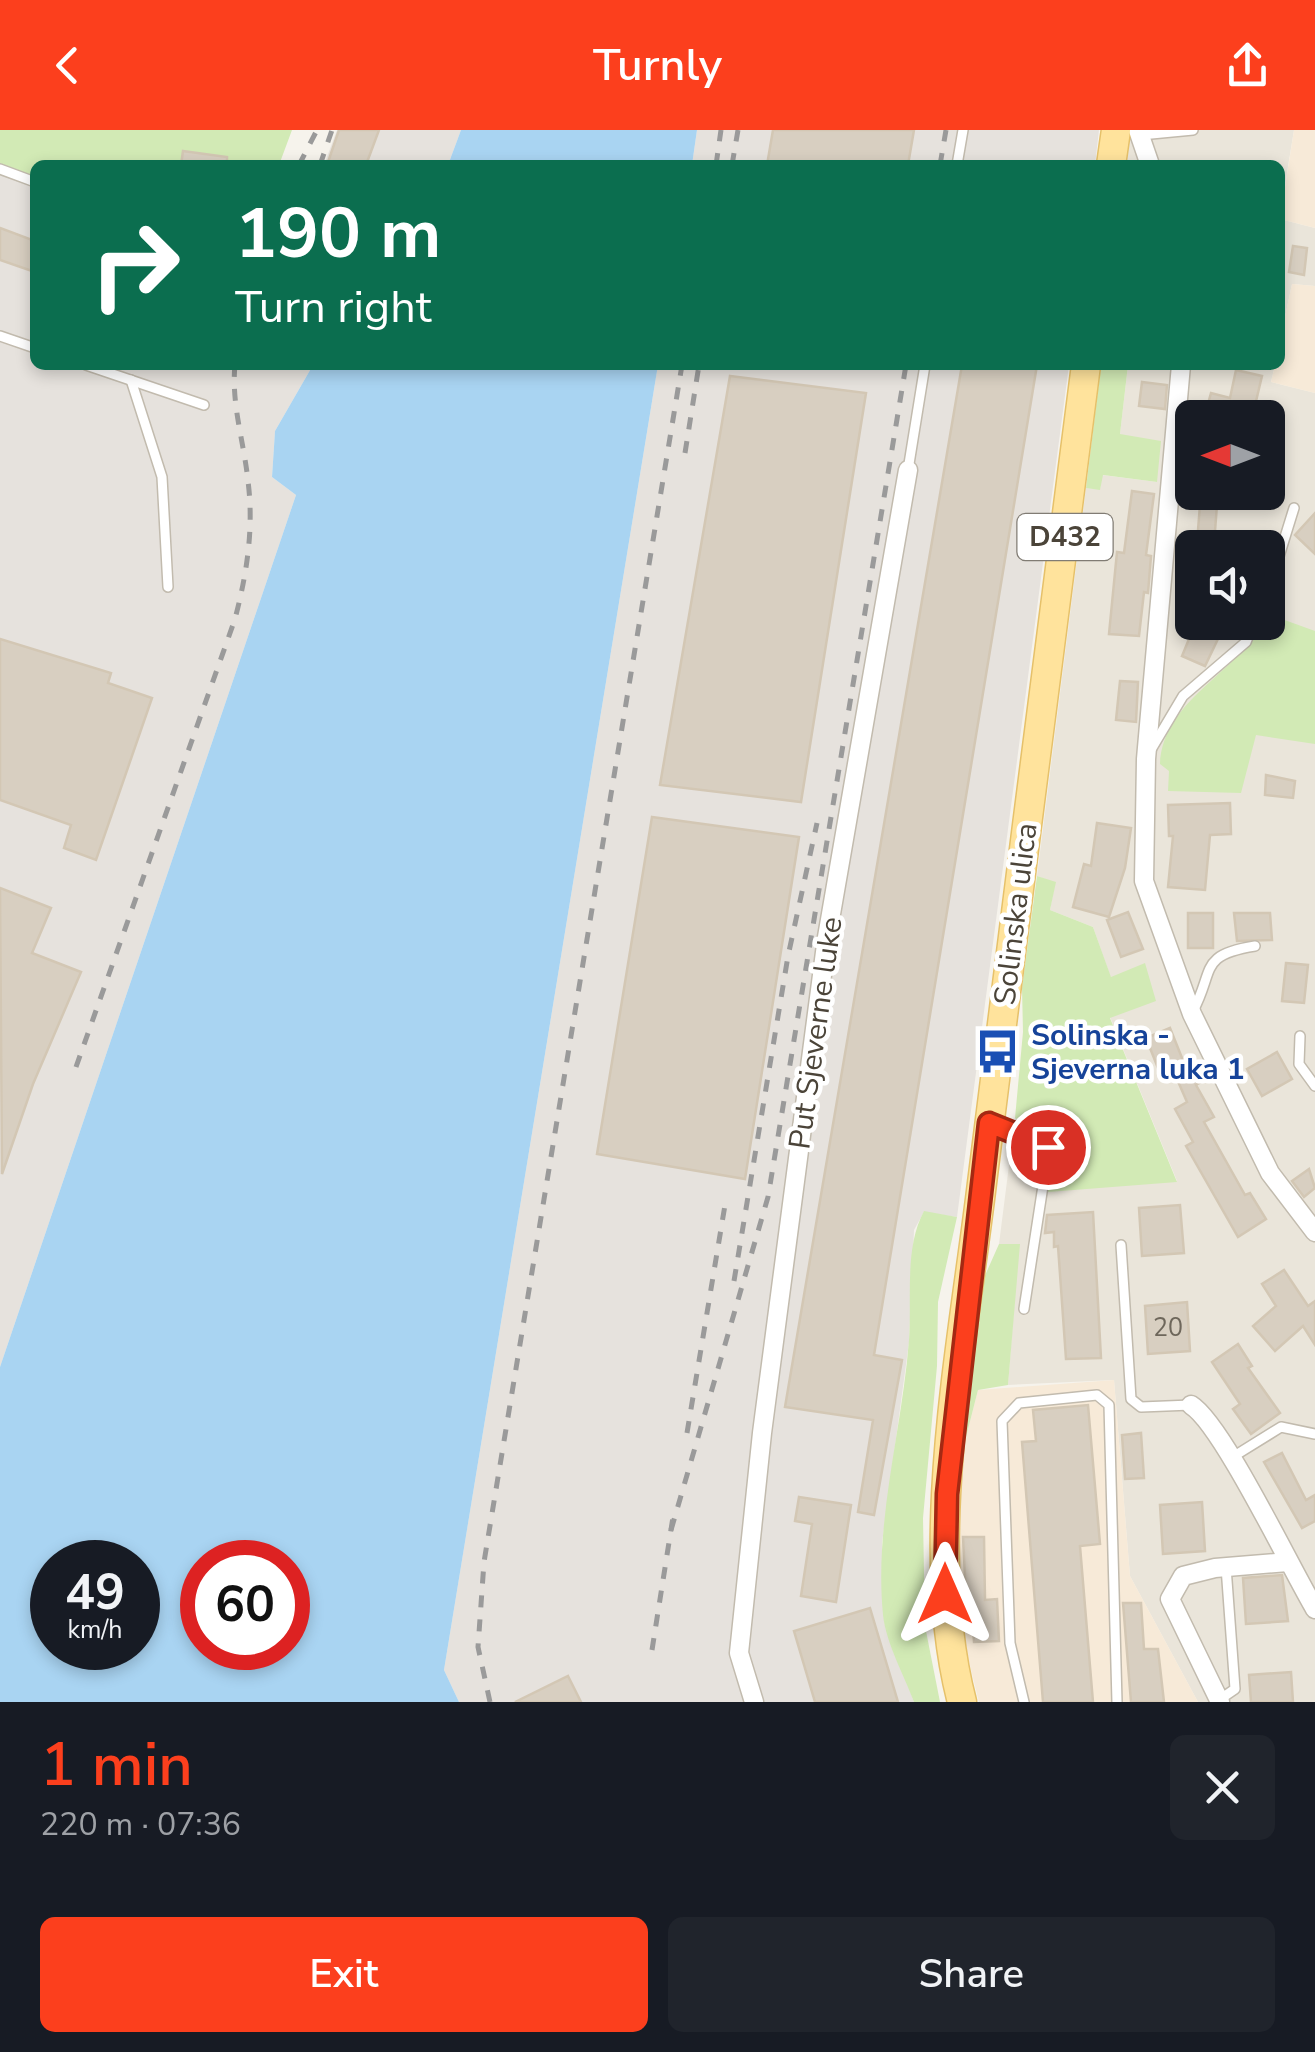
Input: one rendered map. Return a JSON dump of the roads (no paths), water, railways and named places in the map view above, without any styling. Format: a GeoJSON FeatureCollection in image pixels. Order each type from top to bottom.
{"type":"FeatureCollection","features":[{"type":"Feature","properties":{"kind":"main road"},"geometry":{"type":"LineString","coordinates":[[1115,160],[1132,132]]}},
{"type":"Feature","properties":{"kind":"main road","name":"Solinska ulica"},"geometry":{"type":"LineString","coordinates":[[962,1702],[946,1618],[947,1494],[989,1123],[1085,370]]}},
{"type":"Feature","properties":{"kind":"street"},"geometry":{"type":"LineString","coordinates":[[1132,132],[1147,160]]}},
{"type":"Feature","properties":{"kind":"street"},"geometry":{"type":"LineString","coordinates":[[1181,370],[1146,759],[1144,881],[1192,1014],[1270,1173],[1315,1232]]}},
{"type":"Feature","properties":{"kind":"street","name":"Put Sjeverne luke"},"geometry":{"type":"LineString","coordinates":[[754,1702],[739,1653],[762,1433],[827,937],[908,470]]}},
{"type":"Feature","properties":{"kind":"street"},"geometry":{"type":"LineString","coordinates":[[1191,1405],[1202,1412],[1230,1458],[1315,1609]]}},
{"type":"Feature","properties":{"kind":"street"},"geometry":{"type":"LineString","coordinates":[[1220,1701],[1170,1600],[1183,1576],[1226,1567],[1288,1562]]}},
{"type":"Feature","properties":{"kind":"lane"},"geometry":{"type":"LineString","coordinates":[[958,160],[963,130]]}},
{"type":"Feature","properties":{"kind":"lane"},"geometry":{"type":"LineString","coordinates":[[1132,132],[1193,130]]}},
{"type":"Feature","properties":{"kind":"lane"},"geometry":{"type":"LineString","coordinates":[[0,169],[30,180]]}},
{"type":"Feature","properties":{"kind":"lane"},"geometry":{"type":"LineString","coordinates":[[0,336],[30,346]]}},
{"type":"Feature","properties":{"kind":"lane"},"geometry":{"type":"LineString","coordinates":[[101,370],[204,405]]}},
{"type":"Feature","properties":{"kind":"lane","name":"Put Sjeverne luke"},"geometry":{"type":"LineString","coordinates":[[908,470],[924,370]]}},
{"type":"Feature","properties":{"kind":"lane"},"geometry":{"type":"LineString","coordinates":[[131,380],[162,477],[168,587]]}},
{"type":"Feature","properties":{"kind":"lane"},"geometry":{"type":"LineString","coordinates":[[1285,537],[1294,508]]}},
{"type":"Feature","properties":{"kind":"lane"},"geometry":{"type":"LineString","coordinates":[[1146,759],[1183,696],[1247,640]]}},
{"type":"Feature","properties":{"kind":"lane"},"geometry":{"type":"LineString","coordinates":[[1192,1014],[1206,970],[1218,955],[1256,946]]}},
{"type":"Feature","properties":{"kind":"lane"},"geometry":{"type":"LineString","coordinates":[[1300,1036],[1299,1064],[1315,1086]]}},
{"type":"Feature","properties":{"kind":"lane"},"geometry":{"type":"LineString","coordinates":[[989,1123],[1048,1147],[1024,1308]]}},
{"type":"Feature","properties":{"kind":"lane"},"geometry":{"type":"LineString","coordinates":[[1121,1245],[1131,1398],[1140,1407],[1191,1405]]}},
{"type":"Feature","properties":{"kind":"lane"},"geometry":{"type":"LineString","coordinates":[[1024,1702],[1010,1643],[1002,1421],[1019,1403],[1096,1396],[1109,1404],[1110,1418],[1117,1702]]}},
{"type":"Feature","properties":{"kind":"lane"},"geometry":{"type":"LineString","coordinates":[[1230,1458],[1281,1427],[1315,1434]]}},
{"type":"Feature","properties":{"kind":"lane"},"geometry":{"type":"LineString","coordinates":[[1220,1701],[1235,1689],[1226,1567]]}},
{"type":"Feature","properties":{"kind":"water"},"geometry":{"type":"Polygon","coordinates":[[[461,130],[697,130],[693,160],[450,160],[461,130]]]}},
{"type":"Feature","properties":{"kind":"water"},"geometry":{"type":"Polygon","coordinates":[[[310,370],[657,370],[444,1670],[459,1702],[0,1702],[0,1367],[296,495],[272,477],[275,431],[310,370]]]}},
{"type":"Feature","properties":{"kind":"railway"},"geometry":{"type":"LineString","coordinates":[[302,160],[317,130]]}},
{"type":"Feature","properties":{"kind":"railway"},"geometry":{"type":"LineString","coordinates":[[322,160],[332,130]]}},
{"type":"Feature","properties":{"kind":"railway"},"geometry":{"type":"LineString","coordinates":[[717,160],[721,130]]}},
{"type":"Feature","properties":{"kind":"railway"},"geometry":{"type":"LineString","coordinates":[[733,160],[738,130]]}},
{"type":"Feature","properties":{"kind":"railway"},"geometry":{"type":"LineString","coordinates":[[941,160],[946,130]]}},
{"type":"Feature","properties":{"kind":"railway"},"geometry":{"type":"LineString","coordinates":[[76,1067],[239,602],[250,516],[235,370]]}},
{"type":"Feature","properties":{"kind":"railway"},"geometry":{"type":"LineString","coordinates":[[490,1702],[478,1647],[484,1562],[681,370]]}},
{"type":"Feature","properties":{"kind":"railway"},"geometry":{"type":"LineString","coordinates":[[685,453],[698,370]]}},
{"type":"Feature","properties":{"kind":"railway"},"geometry":{"type":"LineString","coordinates":[[671,1530],[768,1197],[905,370]]}},
{"type":"Feature","properties":{"kind":"railway"},"geometry":{"type":"LineString","coordinates":[[734,1281],[788,956],[817,823]]}},
{"type":"Feature","properties":{"kind":"railway"},"geometry":{"type":"LineString","coordinates":[[687,1433],[726,1199]]}},
{"type":"Feature","properties":{"kind":"railway"},"geometry":{"type":"LineString","coordinates":[[652,1650],[673,1517]]}},
{"type":"Feature","properties":{"kind":"place","name":"Solinska - Sjeverna luka 1"},"geometry":{"type":"Point","coordinates":[998,1052]}}]}
